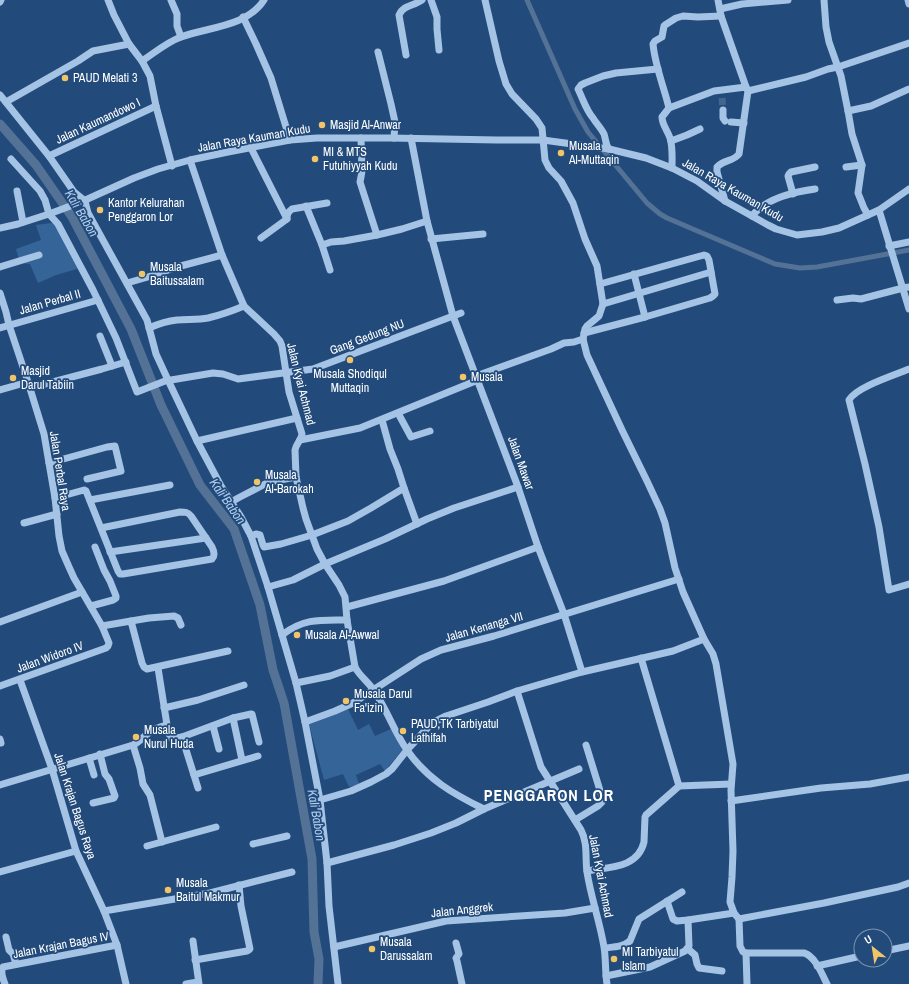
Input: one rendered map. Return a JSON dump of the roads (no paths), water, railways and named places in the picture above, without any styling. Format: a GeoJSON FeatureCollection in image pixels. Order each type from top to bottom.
{"type":"FeatureCollection","features":[{"type":"Feature","properties":{"kind":"street"},"geometry":{"type":"LineString","coordinates":[[108,0],[129,44],[150,76],[156,106],[172,166]]}},
{"type":"Feature","properties":{"kind":"street"},"geometry":{"type":"LineString","coordinates":[[171,0],[181,37]]}},
{"type":"Feature","properties":{"kind":"street"},"geometry":{"type":"LineString","coordinates":[[142,62],[169,43],[181,37],[226,25],[253,12],[264,0]]}},
{"type":"Feature","properties":{"kind":"street"},"geometry":{"type":"LineString","coordinates":[[406,55],[399,15],[401,10],[422,0]]}},
{"type":"Feature","properties":{"kind":"street"},"geometry":{"type":"LineString","coordinates":[[430,0],[437,17],[439,50]]}},
{"type":"Feature","properties":{"kind":"street"},"geometry":{"type":"LineString","coordinates":[[484,0],[506,84],[512,94],[536,119],[542,128],[544,160],[561,181],[573,203],[585,239],[597,266],[602,304],[599,316],[587,326],[584,336],[588,358],[664,518],[675,568],[683,592],[704,639],[715,659],[733,764],[731,784],[733,851],[730,902],[734,913],[739,919],[740,946],[743,952],[746,953],[804,953],[809,956],[817,966],[827,984]]}},
{"type":"Feature","properties":{"kind":"street"},"geometry":{"type":"LineString","coordinates":[[718,0],[720,12],[747,89],[739,154],[735,158],[724,162],[717,167],[725,201]]}},
{"type":"Feature","properties":{"kind":"street"},"geometry":{"type":"LineString","coordinates":[[669,108],[658,69],[653,44],[662,37],[665,25],[676,18],[684,16],[698,18],[742,4],[788,0]]}},
{"type":"Feature","properties":{"kind":"street"},"geometry":{"type":"LineString","coordinates":[[824,0],[826,27],[829,42],[843,83],[852,134],[862,165],[858,193],[868,215]]}},
{"type":"Feature","properties":{"kind":"street"},"geometry":{"type":"LineString","coordinates":[[908,0],[909,4]]}},
{"type":"Feature","properties":{"kind":"street"},"geometry":{"type":"LineString","coordinates":[[243,17],[271,78],[290,140]]}},
{"type":"Feature","properties":{"kind":"street"},"geometry":{"type":"LineString","coordinates":[[672,168],[673,149],[671,140],[662,122],[662,117],[669,108],[710,93],[722,94],[806,77],[909,43]]}},
{"type":"Feature","properties":{"kind":"street"},"geometry":{"type":"LineString","coordinates":[[6,102],[93,51],[129,44]]}},
{"type":"Feature","properties":{"kind":"street"},"geometry":{"type":"LineString","coordinates":[[378,52],[395,122],[394,138]]}},
{"type":"Feature","properties":{"kind":"street"},"geometry":{"type":"LineString","coordinates":[[609,149],[603,133],[593,119],[578,89],[581,85],[603,76],[616,73],[658,69]]}},
{"type":"Feature","properties":{"kind":"street"},"geometry":{"type":"LineString","coordinates":[[848,111],[871,106],[909,89]]}},
{"type":"Feature","properties":{"kind":"street"},"geometry":{"type":"LineString","coordinates":[[0,95],[49,156],[74,192],[83,201],[88,213],[145,316],[156,354],[166,380],[197,441],[251,536],[268,587],[296,683],[305,722],[320,800],[327,863],[329,906],[338,984]]}},
{"type":"Feature","properties":{"kind":"street","name":"Jalan Kaumandowo I"},"geometry":{"type":"LineString","coordinates":[[49,156],[156,106]]}},
{"type":"Feature","properties":{"kind":"street"},"geometry":{"type":"LineString","coordinates":[[723,110],[723,118],[728,122],[744,123]]}},
{"type":"Feature","properties":{"kind":"street"},"geometry":{"type":"LineString","coordinates":[[671,140],[700,129]]}},
{"type":"Feature","properties":{"kind":"street","name":"Jalan Raya Kauman Kudu"},"geometry":{"type":"LineString","coordinates":[[0,228],[50,214],[158,169],[228,152],[290,140],[317,138],[543,140],[609,149],[646,158],[672,168],[697,181],[725,201],[776,229],[797,234],[822,232],[839,228],[879,210],[909,189]]}},
{"type":"Feature","properties":{"kind":"street"},"geometry":{"type":"LineString","coordinates":[[361,138],[362,171],[360,182],[377,236]]}},
{"type":"Feature","properties":{"kind":"street","name":"Jalan Mawar"},"geometry":{"type":"LineString","coordinates":[[411,138],[431,239],[453,316],[518,487],[538,547],[564,614],[582,672]]}},
{"type":"Feature","properties":{"kind":"street"},"geometry":{"type":"LineString","coordinates":[[251,148],[287,219]]}},
{"type":"Feature","properties":{"kind":"street"},"geometry":{"type":"LineString","coordinates":[[0,390],[29,385],[126,362],[98,300],[58,224],[50,214],[40,191],[11,159]]}},
{"type":"Feature","properties":{"kind":"street","name":"Jalan Kyai Achmad"},"geometry":{"type":"LineString","coordinates":[[190,160],[222,255],[244,306],[280,340],[282,346],[289,392],[302,434],[295,447],[296,477],[302,508],[317,549],[344,594],[355,668]]}},
{"type":"Feature","properties":{"kind":"street"},"geometry":{"type":"LineString","coordinates":[[846,168],[862,165]]}},
{"type":"Feature","properties":{"kind":"street"},"geometry":{"type":"LineString","coordinates":[[794,194],[788,176],[789,174],[815,167]]}},
{"type":"Feature","properties":{"kind":"street"},"geometry":{"type":"LineString","coordinates":[[752,216],[758,208],[772,200],[815,189]]}},
{"type":"Feature","properties":{"kind":"street"},"geometry":{"type":"LineString","coordinates":[[17,191],[23,222]]}},
{"type":"Feature","properties":{"kind":"street"},"geometry":{"type":"LineString","coordinates":[[261,238],[287,219],[289,211],[296,208],[327,203]]}},
{"type":"Feature","properties":{"kind":"street"},"geometry":{"type":"LineString","coordinates":[[306,206],[322,245],[330,270]]}},
{"type":"Feature","properties":{"kind":"street"},"geometry":{"type":"LineString","coordinates":[[879,210],[893,258],[906,288],[909,309]]}},
{"type":"Feature","properties":{"kind":"street"},"geometry":{"type":"LineString","coordinates":[[322,245],[331,242],[377,236],[402,230],[427,221]]}},
{"type":"Feature","properties":{"kind":"street"},"geometry":{"type":"LineString","coordinates":[[431,239],[483,234]]}},
{"type":"Feature","properties":{"kind":"street"},"geometry":{"type":"LineString","coordinates":[[890,248],[909,242]]}},
{"type":"Feature","properties":{"kind":"street"},"geometry":{"type":"LineString","coordinates":[[300,440],[360,428],[564,343],[572,343],[584,336],[713,296],[715,294],[708,257],[704,254],[600,284]]}},
{"type":"Feature","properties":{"kind":"street"},"geometry":{"type":"LineString","coordinates":[[0,267],[39,255]]}},
{"type":"Feature","properties":{"kind":"street"},"geometry":{"type":"LineString","coordinates":[[126,283],[222,255]]}},
{"type":"Feature","properties":{"kind":"street"},"geometry":{"type":"LineString","coordinates":[[602,304],[711,272]]}},
{"type":"Feature","properties":{"kind":"street"},"geometry":{"type":"LineString","coordinates":[[634,274],[645,317]]}},
{"type":"Feature","properties":{"kind":"street"},"geometry":{"type":"LineString","coordinates":[[837,300],[853,298],[861,299],[906,288]]}},
{"type":"Feature","properties":{"kind":"street","name":"Jalan Perbal Raya"},"geometry":{"type":"LineString","coordinates":[[0,293],[44,434],[62,551],[82,592],[102,626],[108,643],[106,648]]}},
{"type":"Feature","properties":{"kind":"street","name":"Jalan Perbal II"},"geometry":{"type":"LineString","coordinates":[[0,328],[98,300]]}},
{"type":"Feature","properties":{"kind":"street"},"geometry":{"type":"LineString","coordinates":[[149,328],[172,321],[208,318],[244,306]]}},
{"type":"Feature","properties":{"kind":"street","name":"Gang Gedung NU"},"geometry":{"type":"LineString","coordinates":[[126,362],[137,392],[166,380],[213,373],[223,374],[238,379],[287,373],[316,368],[461,314]]}},
{"type":"Feature","properties":{"kind":"street"},"geometry":{"type":"LineString","coordinates":[[100,336],[112,366]]}},
{"type":"Feature","properties":{"kind":"street"},"geometry":{"type":"LineString","coordinates":[[909,370],[864,388],[852,395],[849,400],[879,527],[889,590],[909,584]]}},
{"type":"Feature","properties":{"kind":"street"},"geometry":{"type":"LineString","coordinates":[[398,413],[412,437],[430,431]]}},
{"type":"Feature","properties":{"kind":"street"},"geometry":{"type":"LineString","coordinates":[[197,441],[297,418]]}},
{"type":"Feature","properties":{"kind":"street"},"geometry":{"type":"LineString","coordinates":[[382,420],[390,449],[417,524]]}},
{"type":"Feature","properties":{"kind":"street"},"geometry":{"type":"LineString","coordinates":[[49,463],[115,446],[121,470],[87,479]]}},
{"type":"Feature","properties":{"kind":"street"},"geometry":{"type":"LineString","coordinates":[[231,502],[269,482],[296,477]]}},
{"type":"Feature","properties":{"kind":"street"},"geometry":{"type":"LineString","coordinates":[[90,500],[170,484]]}},
{"type":"Feature","properties":{"kind":"street"},"geometry":{"type":"LineString","coordinates":[[268,587],[293,580],[325,564],[454,508],[518,487]]}},
{"type":"Feature","properties":{"kind":"street"},"geometry":{"type":"LineString","coordinates":[[251,536],[256,534],[260,535],[264,547],[281,544],[312,535],[348,521],[404,488]]}},
{"type":"Feature","properties":{"kind":"street"},"geometry":{"type":"LineString","coordinates":[[55,498],[84,490],[86,491],[100,528],[120,574],[213,558],[214,552],[212,547],[191,516],[185,512],[100,528]]}},
{"type":"Feature","properties":{"kind":"street"},"geometry":{"type":"LineString","coordinates":[[24,523],[56,514]]}},
{"type":"Feature","properties":{"kind":"street"},"geometry":{"type":"LineString","coordinates":[[110,552],[206,538]]}},
{"type":"Feature","properties":{"kind":"street"},"geometry":{"type":"LineString","coordinates":[[91,606],[116,598],[95,547]]}},
{"type":"Feature","properties":{"kind":"street"},"geometry":{"type":"LineString","coordinates":[[346,607],[444,581],[538,547]]}},
{"type":"Feature","properties":{"kind":"street","name":"Jalan Kenanga VII"},"geometry":{"type":"LineString","coordinates":[[305,722],[352,703],[421,659],[441,650],[494,636],[679,579]]}},
{"type":"Feature","properties":{"kind":"street"},"geometry":{"type":"LineString","coordinates":[[0,622],[82,592]]}},
{"type":"Feature","properties":{"kind":"street"},"geometry":{"type":"LineString","coordinates":[[102,626],[149,618],[174,616],[178,618],[181,626]]}},
{"type":"Feature","properties":{"kind":"street"},"geometry":{"type":"LineString","coordinates":[[282,635],[291,628],[317,620],[347,620]]}},
{"type":"Feature","properties":{"kind":"street"},"geometry":{"type":"LineString","coordinates":[[131,621],[144,667],[147,670],[228,652]]}},
{"type":"Feature","properties":{"kind":"street"},"geometry":{"type":"LineString","coordinates":[[320,800],[351,791],[392,769],[407,750],[438,719],[517,691],[582,672],[673,651],[704,639]]}},
{"type":"Feature","properties":{"kind":"street","name":"Jalan Widoro IV"},"geometry":{"type":"LineString","coordinates":[[0,686],[106,648]]}},
{"type":"Feature","properties":{"kind":"street"},"geometry":{"type":"LineString","coordinates":[[641,658],[679,786]]}},
{"type":"Feature","properties":{"kind":"street"},"geometry":{"type":"LineString","coordinates":[[158,668],[167,725],[170,737],[172,739],[182,737],[233,718],[252,714],[259,742]]}},
{"type":"Feature","properties":{"kind":"street"},"geometry":{"type":"LineString","coordinates":[[296,683],[330,676],[355,668],[374,690],[407,750],[416,762],[440,785],[484,809]]}},
{"type":"Feature","properties":{"kind":"street","name":"Jalan Krajan Bagus Raya"},"geometry":{"type":"LineString","coordinates":[[20,680],[52,769],[76,851],[118,945],[126,984]]}},
{"type":"Feature","properties":{"kind":"street"},"geometry":{"type":"LineString","coordinates":[[164,708],[198,700],[244,685]]}},
{"type":"Feature","properties":{"kind":"street","name":"Jalan Kyai Achmad"},"geometry":{"type":"LineString","coordinates":[[517,691],[539,762],[585,839],[587,871],[605,948],[607,984]]}},
{"type":"Feature","properties":{"kind":"street"},"geometry":{"type":"LineString","coordinates":[[233,718],[242,760]]}},
{"type":"Feature","properties":{"kind":"street"},"geometry":{"type":"LineString","coordinates":[[0,785],[133,745],[156,728],[167,725]]}},
{"type":"Feature","properties":{"kind":"street"},"geometry":{"type":"LineString","coordinates":[[213,726],[219,749]]}},
{"type":"Feature","properties":{"kind":"street"},"geometry":{"type":"LineString","coordinates":[[182,737],[198,788]]}},
{"type":"Feature","properties":{"kind":"street"},"geometry":{"type":"LineString","coordinates":[[133,745],[143,784],[150,795],[162,842]]}},
{"type":"Feature","properties":{"kind":"street"},"geometry":{"type":"LineString","coordinates":[[575,820],[602,802],[586,746]]}},
{"type":"Feature","properties":{"kind":"street"},"geometry":{"type":"LineString","coordinates":[[93,803],[114,798],[115,796],[109,779],[105,774],[100,754]]}},
{"type":"Feature","properties":{"kind":"street"},"geometry":{"type":"LineString","coordinates":[[194,775],[258,756]]}},
{"type":"Feature","properties":{"kind":"street"},"geometry":{"type":"LineString","coordinates":[[89,758],[94,775]]}},
{"type":"Feature","properties":{"kind":"street"},"geometry":{"type":"LineString","coordinates":[[327,863],[420,837],[456,823],[484,809],[579,769]]}},
{"type":"Feature","properties":{"kind":"street"},"geometry":{"type":"LineString","coordinates":[[731,801],[808,790],[870,784],[909,777]]}},
{"type":"Feature","properties":{"kind":"street"},"geometry":{"type":"LineString","coordinates":[[587,871],[624,865],[632,861],[639,853],[644,842],[646,815],[679,786],[731,784]]}},
{"type":"Feature","properties":{"kind":"street"},"geometry":{"type":"LineString","coordinates":[[146,846],[216,827]]}},
{"type":"Feature","properties":{"kind":"street"},"geometry":{"type":"LineString","coordinates":[[253,844],[287,836]]}},
{"type":"Feature","properties":{"kind":"street"},"geometry":{"type":"LineString","coordinates":[[0,872],[76,851]]}},
{"type":"Feature","properties":{"kind":"street"},"geometry":{"type":"LineString","coordinates":[[104,911],[210,892],[292,872]]}},
{"type":"Feature","properties":{"kind":"street"},"geometry":{"type":"LineString","coordinates":[[739,919],[824,904],[898,887],[909,883]]}},
{"type":"Feature","properties":{"kind":"street"},"geometry":{"type":"LineString","coordinates":[[195,960],[228,955],[250,949],[241,906],[239,885]]}},
{"type":"Feature","properties":{"kind":"street"},"geometry":{"type":"LineString","coordinates":[[605,948],[622,946],[628,943],[639,919],[682,892]]}},
{"type":"Feature","properties":{"kind":"street"},"geometry":{"type":"LineString","coordinates":[[667,901],[673,919],[677,921],[734,913]]}},
{"type":"Feature","properties":{"kind":"street","name":"Jalan Anggrek"},"geometry":{"type":"LineString","coordinates":[[334,947],[446,921],[565,913],[595,908]]}},
{"type":"Feature","properties":{"kind":"street"},"geometry":{"type":"LineString","coordinates":[[688,920],[688,949]]}},
{"type":"Feature","properties":{"kind":"street"},"geometry":{"type":"LineString","coordinates":[[6,937],[16,964]]}},
{"type":"Feature","properties":{"kind":"street"},"geometry":{"type":"LineString","coordinates":[[186,984],[199,983],[193,941]]}},
{"type":"Feature","properties":{"kind":"street"},"geometry":{"type":"LineString","coordinates":[[456,942],[459,954],[456,958],[462,984]]}},
{"type":"Feature","properties":{"kind":"street","name":"Jalan Krajan Bagus IV"},"geometry":{"type":"LineString","coordinates":[[5,984],[1,973],[3,967],[118,945]]}},
{"type":"Feature","properties":{"kind":"street"},"geometry":{"type":"LineString","coordinates":[[893,949],[909,946]]}},
{"type":"Feature","properties":{"kind":"street"},"geometry":{"type":"LineString","coordinates":[[688,949],[695,954],[696,964],[699,968],[722,971]]}},
{"type":"Feature","properties":{"kind":"street"},"geometry":{"type":"LineString","coordinates":[[606,976],[650,967],[688,949]]}},
{"type":"Feature","properties":{"kind":"street"},"geometry":{"type":"LineString","coordinates":[[746,953],[747,984]]}},
{"type":"Feature","properties":{"kind":"street"},"geometry":{"type":"LineString","coordinates":[[817,966],[853,958]]}},
{"type":"Feature","properties":{"kind":"waterway"},"geometry":{"type":"LineString","coordinates":[[527,0],[575,109],[588,132],[647,203],[660,214],[775,264],[800,268],[817,267],[909,250]]}},
{"type":"Feature","properties":{"kind":"waterway","name":"Kali Babon"},"geometry":{"type":"LineString","coordinates":[[0,124],[36,165],[72,217],[131,329],[161,405],[200,485],[234,529],[260,605],[273,670],[284,703],[312,859],[314,932],[319,959],[318,984]]}},
{"type":"Feature","properties":{"kind":"tunnel"},"geometry":{"type":"LineString","coordinates":[[722,98],[723,110]]}},
{"type":"Feature","properties":{"kind":"place","name":"PAUD Melati 3"},"geometry":{"type":"Point","coordinates":[65,78]}},
{"type":"Feature","properties":{"kind":"place","name":"Masjid Al-Anwar"},"geometry":{"type":"Point","coordinates":[322,125]}},
{"type":"Feature","properties":{"kind":"place","name":"Musala Al-Muttaqin"},"geometry":{"type":"Point","coordinates":[561,153]}},
{"type":"Feature","properties":{"kind":"place","name":"MI & MTS Futuhiyyah Kudu"},"geometry":{"type":"Point","coordinates":[315,159]}},
{"type":"Feature","properties":{"kind":"place","name":"Kantor Kelurahan Penggaron Lor"},"geometry":{"type":"Point","coordinates":[100,210]}},
{"type":"Feature","properties":{"kind":"place","name":"Musala Baitussalam"},"geometry":{"type":"Point","coordinates":[142,274]}},
{"type":"Feature","properties":{"kind":"place","name":"Musala Shodiqul Muttaqin"},"geometry":{"type":"Point","coordinates":[350,360]}},
{"type":"Feature","properties":{"kind":"place","name":"Musala"},"geometry":{"type":"Point","coordinates":[463,377]}},
{"type":"Feature","properties":{"kind":"place","name":"Masjid Darul Tabiin"},"geometry":{"type":"Point","coordinates":[13,378]}},
{"type":"Feature","properties":{"kind":"place","name":"Musala Al-Barokah"},"geometry":{"type":"Point","coordinates":[257,482]}},
{"type":"Feature","properties":{"kind":"place","name":"Musala Al-Awwal"},"geometry":{"type":"Point","coordinates":[297,635]}},
{"type":"Feature","properties":{"kind":"place","name":"Musala Darul Fa'izin"},"geometry":{"type":"Point","coordinates":[346,701]}},
{"type":"Feature","properties":{"kind":"place","name":"PAUD,TK Tarbiyatul Lathifah"},"geometry":{"type":"Point","coordinates":[403,731]}},
{"type":"Feature","properties":{"kind":"place","name":"Musala Nurul Huda"},"geometry":{"type":"Point","coordinates":[136,737]}},
{"type":"Feature","properties":{"kind":"place","name":"Musala Baitul Makmur"},"geometry":{"type":"Point","coordinates":[168,890]}},
{"type":"Feature","properties":{"kind":"place","name":"Musala Darussalam"},"geometry":{"type":"Point","coordinates":[372,949]}},
{"type":"Feature","properties":{"kind":"place","name":"MI Tarbiyatul Islam"},"geometry":{"type":"Point","coordinates":[614,959]}},
{"type":"Feature","properties":{"kind":"district","name":"PENGGARON LOR"},"geometry":{"type":"Point","coordinates":[549,795]}}]}
